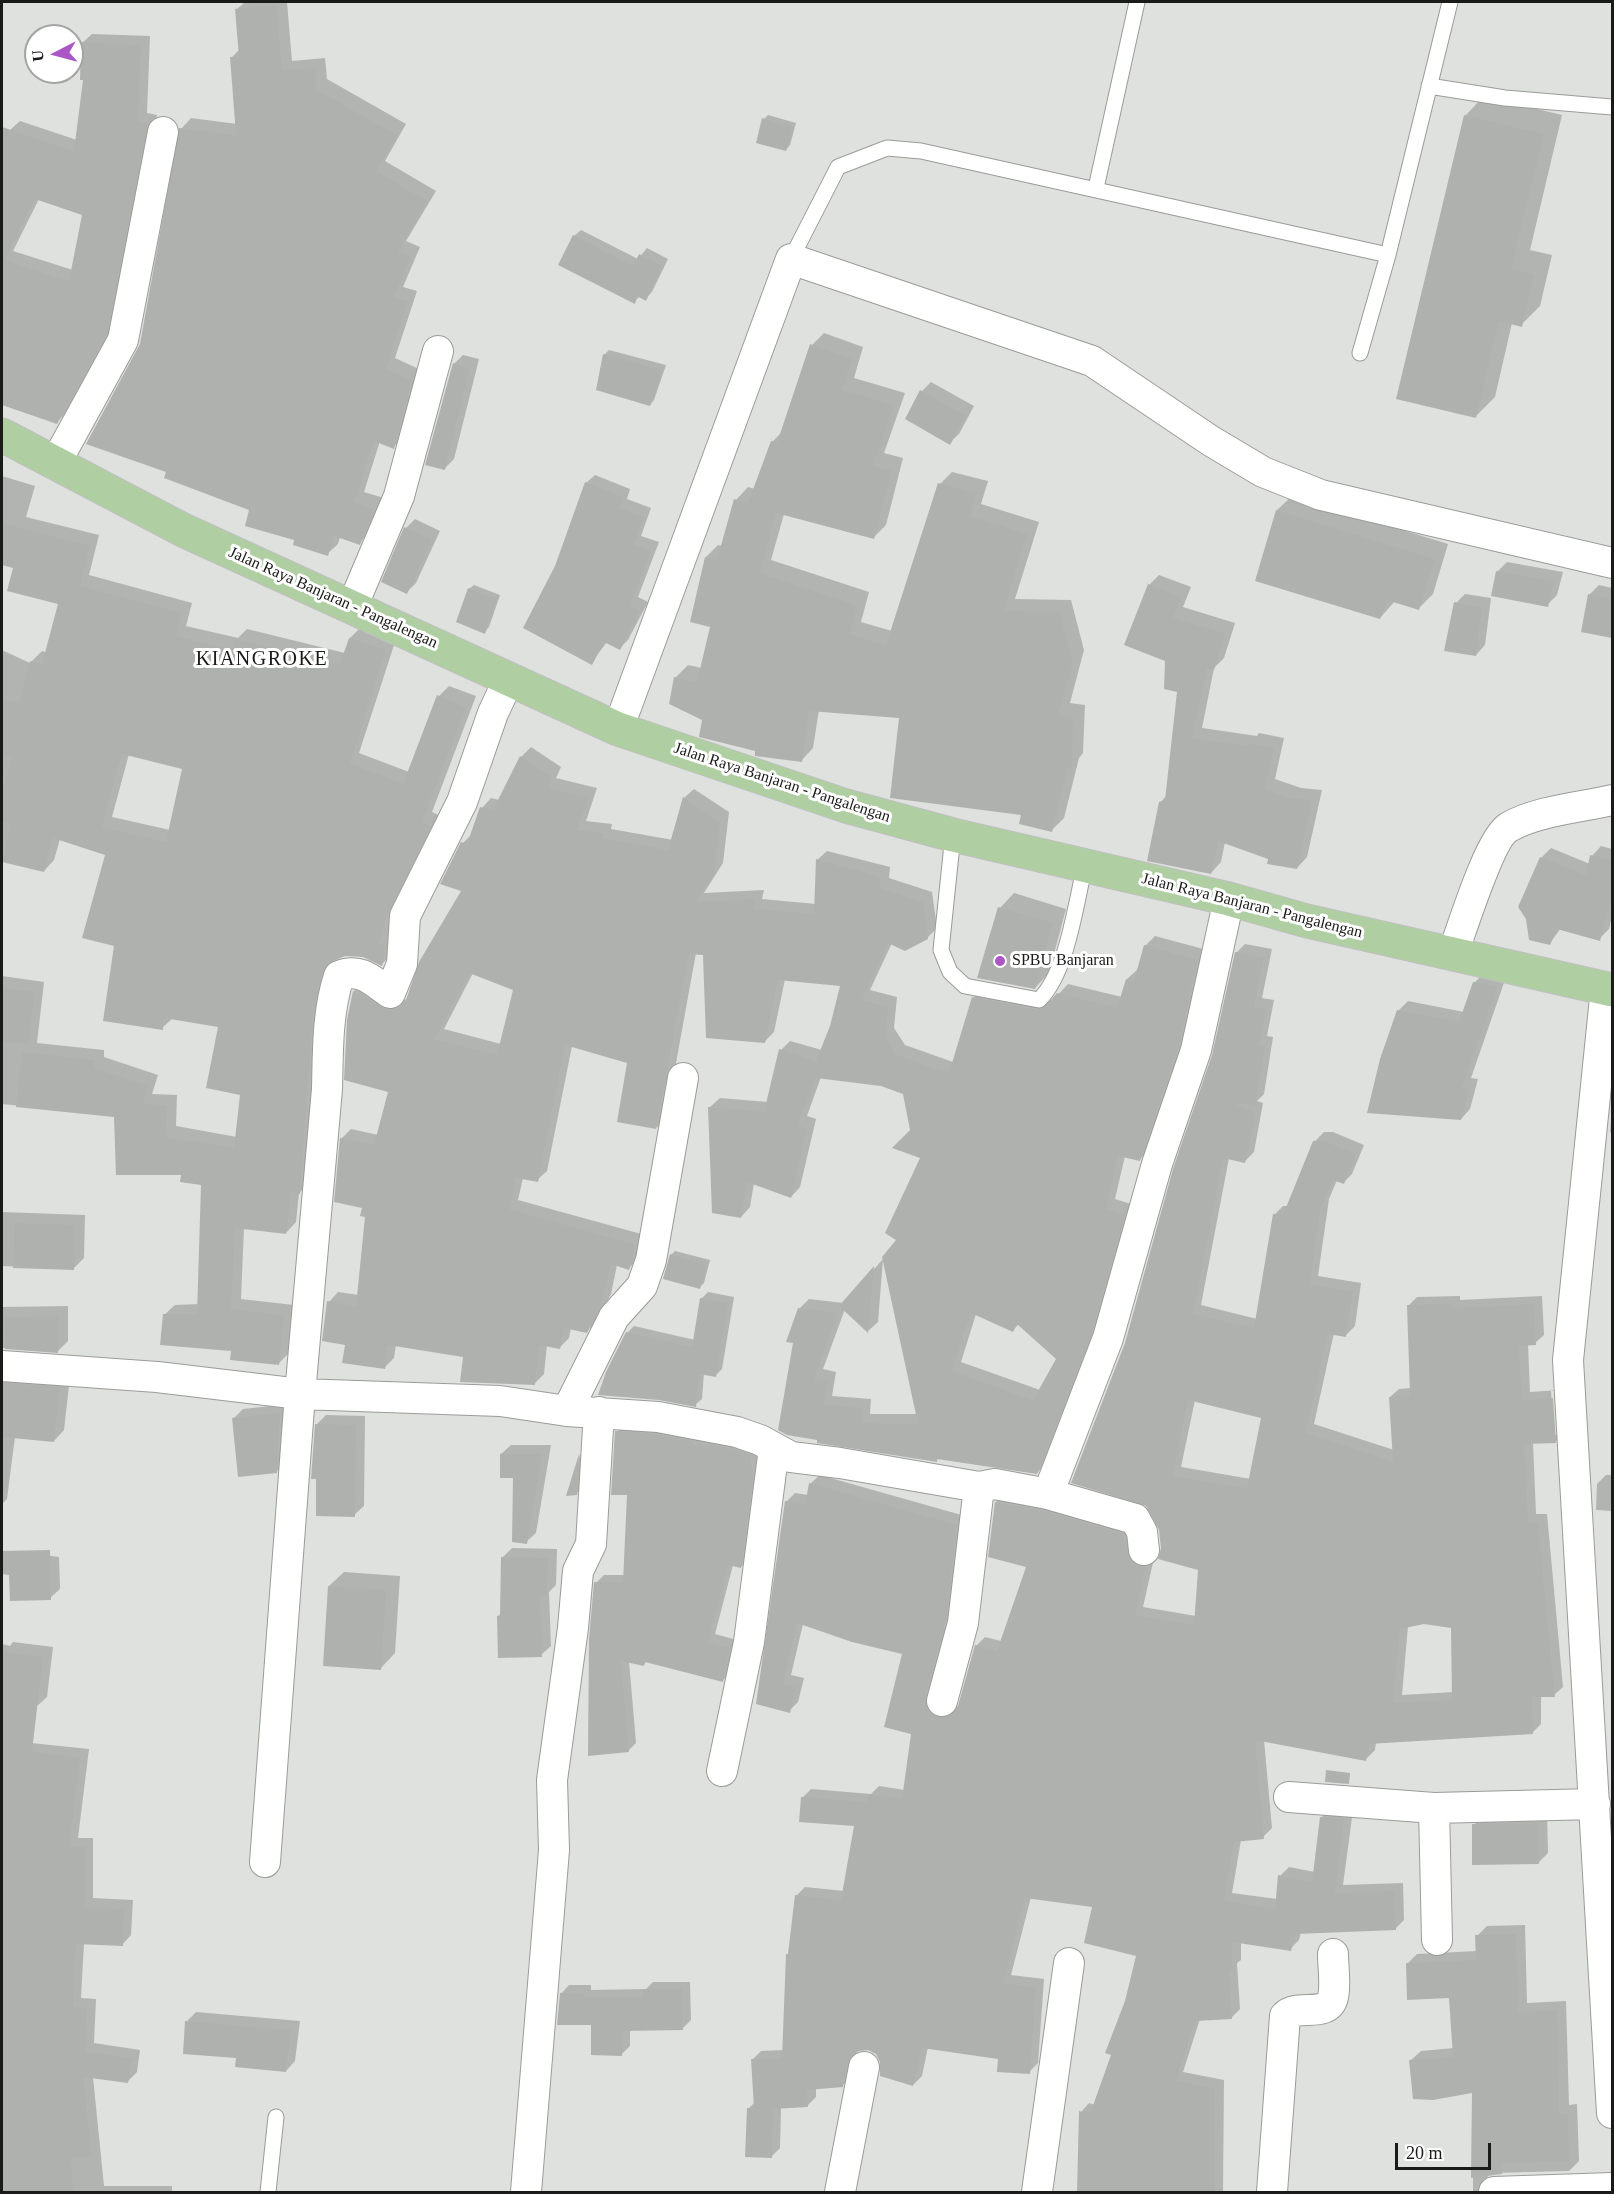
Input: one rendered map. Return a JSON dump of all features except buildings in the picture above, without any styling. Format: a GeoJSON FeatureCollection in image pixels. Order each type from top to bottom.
{"type":"FeatureCollection","features":[{"type":"Feature","properties":{"kind":"main road","name":"Jalan Raya Banjaran - Pangalengan"},"geometry":{"type":"LineString","coordinates":[[2,435],[183,530],[618,729],[846,806],[953,835],[1229,899],[1308,921],[1609,989]]}},
{"type":"Feature","properties":{"kind":"street"},"geometry":{"type":"LineString","coordinates":[[55,464],[123,340],[164,132]]}},
{"type":"Feature","properties":{"kind":"street"},"geometry":{"type":"LineString","coordinates":[[618,729],[790,259],[1092,360],[1211,441],[1263,472],[1321,495],[1612,563]]}},
{"type":"Feature","properties":{"kind":"street"},"geometry":{"type":"LineString","coordinates":[[352,607],[399,496],[438,351]]}},
{"type":"Feature","properties":{"kind":"street"},"geometry":{"type":"LineString","coordinates":[[265,1862],[300,1394],[327,1089],[327,1048],[333,996],[339,976],[349,972],[360,973],[390,993],[402,964],[405,916],[462,802],[493,713],[509,679]]}},
{"type":"Feature","properties":{"kind":"street"},"geometry":{"type":"LineString","coordinates":[[1453,953],[1493,846],[1507,828],[1526,819],[1612,800]]}},
{"type":"Feature","properties":{"kind":"street"},"geometry":{"type":"LineString","coordinates":[[1048,1494],[1108,1338],[1157,1164],[1196,1050],[1229,899]]}},
{"type":"Feature","properties":{"kind":"street"},"geometry":{"type":"LineString","coordinates":[[1609,989],[1568,1360],[1600,1713],[1595,1804],[1612,2113]]}},
{"type":"Feature","properties":{"kind":"street"},"geometry":{"type":"LineString","coordinates":[[567,1411],[614,1317],[642,1286],[651,1260],[683,1078]]}},
{"type":"Feature","properties":{"kind":"street"},"geometry":{"type":"LineString","coordinates":[[2,1365],[157,1377],[300,1394],[500,1401],[567,1411],[658,1417],[737,1432],[791,1457],[840,1462],[979,1487],[995,1484],[1048,1494],[1135,1519],[1142,1532],[1144,1550]]}},
{"type":"Feature","properties":{"kind":"street"},"geometry":{"type":"LineString","coordinates":[[526,2193],[554,1851],[552,1780],[573,1628],[578,1571],[591,1544],[599,1412]]}},
{"type":"Feature","properties":{"kind":"street"},"geometry":{"type":"LineString","coordinates":[[722,1771],[749,1642],[774,1448]]}},
{"type":"Feature","properties":{"kind":"street"},"geometry":{"type":"LineString","coordinates":[[942,1701],[963,1623],[974,1552],[979,1487]]}},
{"type":"Feature","properties":{"kind":"street"},"geometry":{"type":"LineString","coordinates":[[1289,1797],[1434,1808],[1595,1804]]}},
{"type":"Feature","properties":{"kind":"street"},"geometry":{"type":"LineString","coordinates":[[1434,1808],[1437,1940]]}},
{"type":"Feature","properties":{"kind":"street"},"geometry":{"type":"LineString","coordinates":[[1272,2193],[1285,2016],[1291,2011],[1323,2009],[1330,2004],[1334,1996],[1333,1954]]}},
{"type":"Feature","properties":{"kind":"street"},"geometry":{"type":"LineString","coordinates":[[1037,2193],[1068,1963]]}},
{"type":"Feature","properties":{"kind":"street"},"geometry":{"type":"LineString","coordinates":[[840,2193],[864,2067]]}},
{"type":"Feature","properties":{"kind":"street"},"geometry":{"type":"LineString","coordinates":[[1494,2193],[1612,2188]]}},
{"type":"Feature","properties":{"kind":"lane"},"geometry":{"type":"LineString","coordinates":[[1096,188],[1137,2]]}},
{"type":"Feature","properties":{"kind":"lane"},"geometry":{"type":"LineString","coordinates":[[1360,353],[1388,255],[1450,2]]}},
{"type":"Feature","properties":{"kind":"lane"},"geometry":{"type":"LineString","coordinates":[[1429,86],[1505,98],[1612,107]]}},
{"type":"Feature","properties":{"kind":"lane"},"geometry":{"type":"LineString","coordinates":[[790,259],[838,167],[887,148],[921,151],[1096,188],[1388,255]]}},
{"type":"Feature","properties":{"kind":"lane"},"geometry":{"type":"LineString","coordinates":[[953,835],[941,950],[950,972],[965,986],[1039,1000],[1051,988],[1059,970],[1085,866]]}},
{"type":"Feature","properties":{"kind":"lane"},"geometry":{"type":"LineString","coordinates":[[268,2193],[276,2117]]}},
{"type":"Feature","properties":{"kind":"place","name":"SPBU Banjaran"},"geometry":{"type":"Point","coordinates":[1000,961]}},
{"type":"Feature","properties":{"kind":"district","name":"KIANGROKE"},"geometry":{"type":"Point","coordinates":[262,660]}}]}
